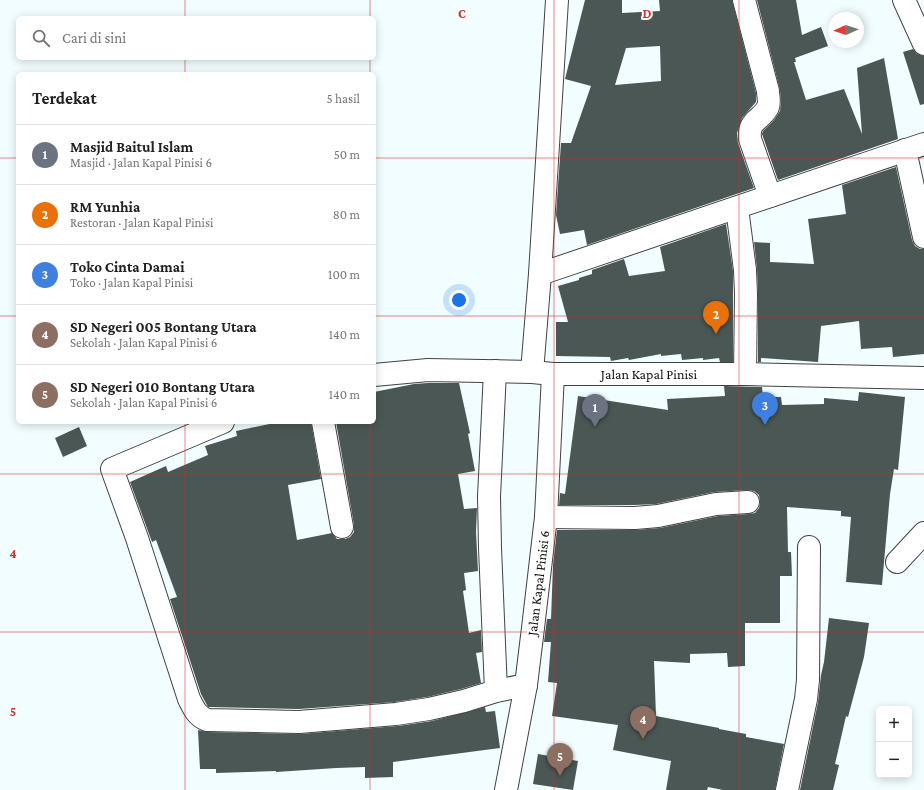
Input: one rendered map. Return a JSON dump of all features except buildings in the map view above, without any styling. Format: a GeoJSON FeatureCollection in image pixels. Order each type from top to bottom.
{"type":"FeatureCollection","features":[{"type":"Feature","properties":{"kind":"street","name":"Jalan Kapal Pinisi 6"},"geometry":{"type":"LineString","coordinates":[[506,790],[526,685],[546,518],[540,274],[557,0]]}},
{"type":"Feature","properties":{"kind":"street"},"geometry":{"type":"LineString","coordinates":[[744,0],[768,91],[769,100],[768,107],[751,126],[750,139],[770,196]]}},
{"type":"Feature","properties":{"kind":"street"},"geometry":{"type":"LineString","coordinates":[[904,0],[924,44]]}},
{"type":"Feature","properties":{"kind":"street"},"geometry":{"type":"LineString","coordinates":[[540,274],[914,147],[924,237]]}},
{"type":"Feature","properties":{"kind":"street"},"geometry":{"type":"LineString","coordinates":[[737,208],[745,270],[745,374]]}},
{"type":"Feature","properties":{"kind":"street","name":"Jalan Kapal Pinisi"},"geometry":{"type":"LineString","coordinates":[[376,375],[428,370],[924,378]]}},
{"type":"Feature","properties":{"kind":"street"},"geometry":{"type":"LineString","coordinates":[[495,371],[490,457],[490,548],[496,691]]}},
{"type":"Feature","properties":{"kind":"street"},"geometry":{"type":"LineString","coordinates":[[218,424],[112,469],[140,545],[189,699],[200,717],[207,720],[299,722],[381,716],[429,709],[464,701],[496,691],[526,685]]}},
{"type":"Feature","properties":{"kind":"street"},"geometry":{"type":"LineString","coordinates":[[323,424],[342,527]]}},
{"type":"Feature","properties":{"kind":"street"},"geometry":{"type":"LineString","coordinates":[[546,518],[635,518],[658,516],[716,504],[748,502]]}},
{"type":"Feature","properties":{"kind":"street"},"geometry":{"type":"LineString","coordinates":[[897,562],[924,534]]}},
{"type":"Feature","properties":{"kind":"street"},"geometry":{"type":"LineString","coordinates":[[787,790],[806,699],[808,680],[809,547]]}},
{"type":"Feature","properties":{"kind":"place","name":"RM Yunhia"},"geometry":{"type":"Point","coordinates":[716,334]}},
{"type":"Feature","properties":{"kind":"place","name":"Toko Cinta Damai"},"geometry":{"type":"Point","coordinates":[765,425]}},
{"type":"Feature","properties":{"kind":"place","name":"Masjid Baitul Islam"},"geometry":{"type":"Point","coordinates":[595,427]}},
{"type":"Feature","properties":{"kind":"place","name":"SD Negeri 005 Bontang Utara"},"geometry":{"type":"Point","coordinates":[643,739]}},
{"type":"Feature","properties":{"kind":"place","name":"SD Negeri 010 Bontang Utara"},"geometry":{"type":"Point","coordinates":[560,776]}}]}
